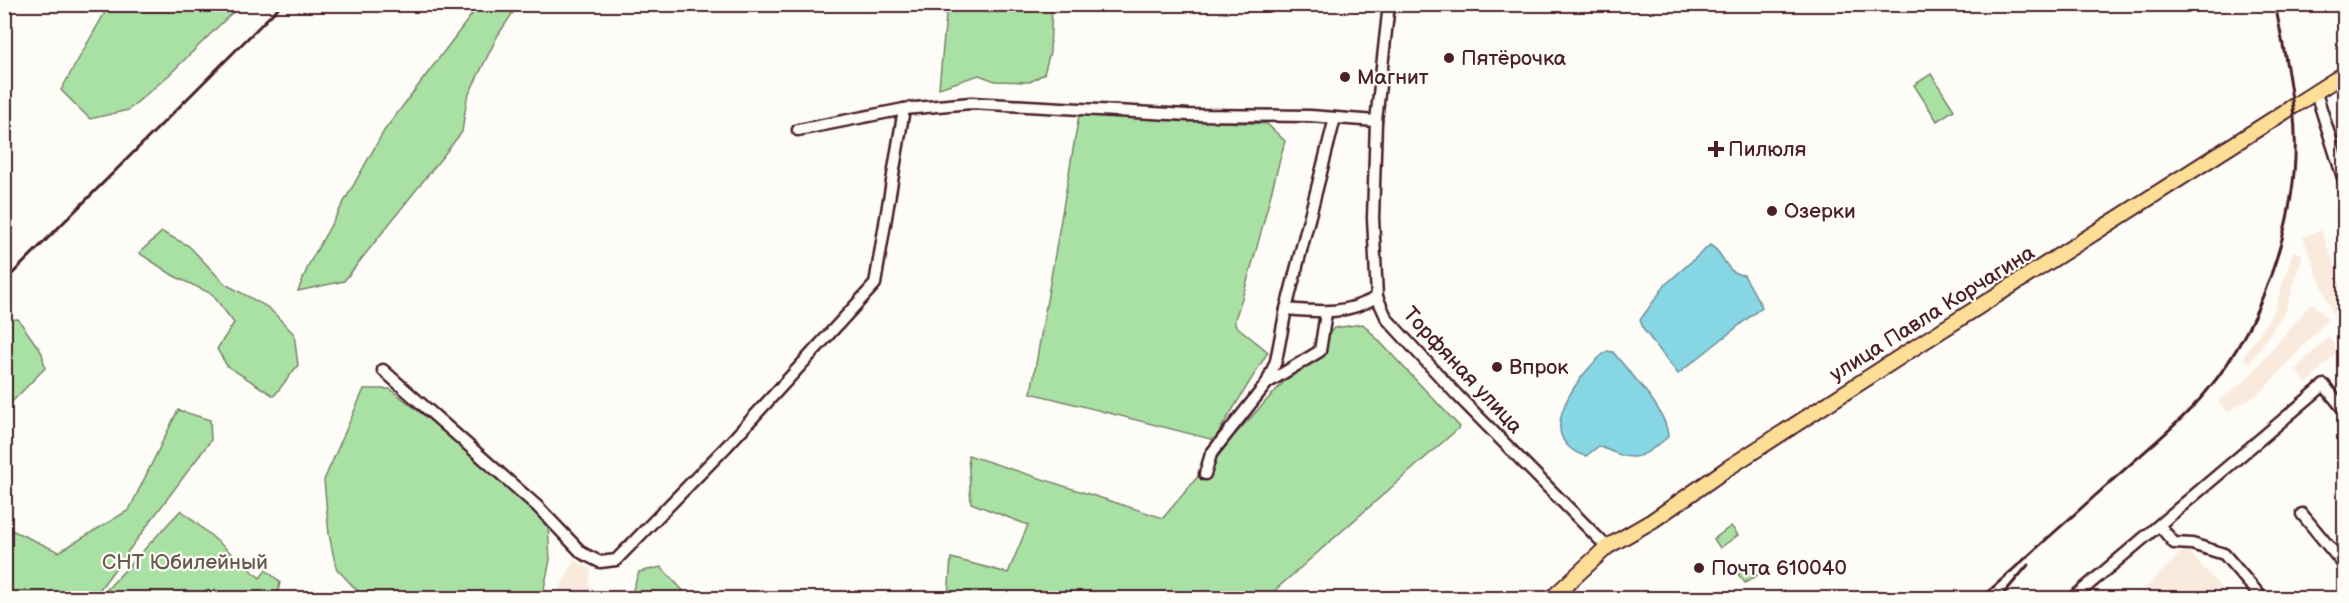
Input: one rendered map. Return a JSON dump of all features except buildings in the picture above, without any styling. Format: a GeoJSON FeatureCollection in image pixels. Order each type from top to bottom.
{"type":"FeatureCollection","features":[{"type":"Feature","properties":{"kind":"main road","name":"улица Павла Корчагина"},"geometry":{"type":"LineString","coordinates":[[1552,598],[1607,547],[1653,520],[1917,346],[2344,74]]}},
{"type":"Feature","properties":{"kind":"street","name":"Торфяная улица"},"geometry":{"type":"LineString","coordinates":[[1389,4],[1376,121],[1373,218],[1377,297],[1388,319],[1449,387],[1607,547]]}},
{"type":"Feature","properties":{"kind":"street"},"geometry":{"type":"LineString","coordinates":[[2316,93],[2344,181]]}},
{"type":"Feature","properties":{"kind":"street"},"geometry":{"type":"LineString","coordinates":[[798,130],[904,109],[998,103],[1188,115],[1376,121]]}},
{"type":"Feature","properties":{"kind":"street"},"geometry":{"type":"LineString","coordinates":[[383,370],[537,506],[582,553],[600,561],[616,560],[727,446],[875,284],[904,109]]}},
{"type":"Feature","properties":{"kind":"street"},"geometry":{"type":"LineString","coordinates":[[1205,474],[1211,454],[1267,383],[1276,361],[1286,309],[1335,118]]}},
{"type":"Feature","properties":{"kind":"street"},"geometry":{"type":"LineString","coordinates":[[1286,309],[1326,313],[1358,308],[1377,297]]}},
{"type":"Feature","properties":{"kind":"street"},"geometry":{"type":"LineString","coordinates":[[1267,383],[1320,351],[1326,313]]}},
{"type":"Feature","properties":{"kind":"street"},"geometry":{"type":"LineString","coordinates":[[2073,598],[2324,385],[2344,410]]}},
{"type":"Feature","properties":{"kind":"street"},"geometry":{"type":"LineString","coordinates":[[2302,514],[2344,565]]}},
{"type":"Feature","properties":{"kind":"street"},"geometry":{"type":"LineString","coordinates":[[2160,526],[2174,543],[2192,544],[2224,554],[2262,598]]}},
{"type":"Feature","properties":{"kind":"shaded area"},"geometry":{"type":"Polygon","coordinates":[[[2321,230],[2344,291],[2344,344],[2303,237],[2321,230]]]}},
{"type":"Feature","properties":{"kind":"shaded area"},"geometry":{"type":"Polygon","coordinates":[[[2293,251],[2303,254],[2286,310],[2250,363],[2243,358],[2275,309],[2293,251]]]}},
{"type":"Feature","properties":{"kind":"shaded area"},"geometry":{"type":"Polygon","coordinates":[[[2312,302],[2328,319],[2261,392],[2227,412],[2218,401],[2245,381],[2312,302]]]}},
{"type":"Feature","properties":{"kind":"shaded area"},"geometry":{"type":"Polygon","coordinates":[[[2329,336],[2337,351],[2307,384],[2295,370],[2329,336]]]}},
{"type":"Feature","properties":{"kind":"shaded area"},"geometry":{"type":"Polygon","coordinates":[[[2186,548],[2230,598],[2135,598],[2186,548]]]}},
{"type":"Feature","properties":{"kind":"shaded area"},"geometry":{"type":"Polygon","coordinates":[[[574,560],[591,569],[589,586],[607,598],[555,598],[574,560]]]}},
{"type":"Feature","properties":{"kind":"green space"},"geometry":{"type":"Polygon","coordinates":[[[109,5],[240,5],[169,75],[128,110],[90,119],[61,90],[109,5]]]}},
{"type":"Feature","properties":{"kind":"green space"},"geometry":{"type":"Polygon","coordinates":[[[479,5],[518,5],[498,35],[467,98],[462,132],[344,281],[298,291],[309,264],[384,131],[479,5]]]}},
{"type":"Feature","properties":{"kind":"green space"},"geometry":{"type":"Polygon","coordinates":[[[947,5],[1052,5],[1050,52],[1044,74],[1030,82],[995,81],[979,75],[939,88],[947,5]]]}},
{"type":"Feature","properties":{"kind":"green space"},"geometry":{"type":"Polygon","coordinates":[[[1931,74],[1954,110],[1937,121],[1914,85],[1931,74]]]}},
{"type":"Feature","properties":{"kind":"green space"},"geometry":{"type":"Polygon","coordinates":[[[1079,115],[1267,124],[1285,141],[1256,253],[1235,319],[1235,325],[1268,352],[1214,440],[1031,393],[1079,115]]]}},
{"type":"Feature","properties":{"kind":"green space"},"geometry":{"type":"Polygon","coordinates":[[[162,232],[189,246],[225,284],[269,308],[294,334],[298,365],[274,396],[227,366],[217,349],[234,323],[212,294],[174,276],[139,253],[162,232]]]}},
{"type":"Feature","properties":{"kind":"green space"},"geometry":{"type":"Polygon","coordinates":[[[18,319],[42,353],[45,368],[5,409],[5,320],[18,319]]]}},
{"type":"Feature","properties":{"kind":"green space"},"geometry":{"type":"Polygon","coordinates":[[[1363,324],[1460,427],[1266,598],[948,598],[951,558],[1008,573],[1028,525],[971,503],[968,455],[1163,518],[1215,456],[1334,328],[1363,324]]]}},
{"type":"Feature","properties":{"kind":"green space"},"geometry":{"type":"Polygon","coordinates":[[[364,389],[390,389],[436,425],[548,524],[550,560],[542,598],[364,598],[336,568],[329,534],[324,480],[364,389]]]}},
{"type":"Feature","properties":{"kind":"green space"},"geometry":{"type":"Polygon","coordinates":[[[178,410],[210,420],[211,440],[97,593],[77,598],[5,598],[5,527],[59,552],[129,510],[178,410]]]}},
{"type":"Feature","properties":{"kind":"green space","name":"СНТ Юбилейный"},"geometry":{"type":"Polygon","coordinates":[[[181,510],[260,578],[266,570],[280,582],[277,598],[99,598],[181,510]]]}},
{"type":"Feature","properties":{"kind":"green space"},"geometry":{"type":"Polygon","coordinates":[[[1731,526],[1738,535],[1720,548],[1714,539],[1731,526]]]}},
{"type":"Feature","properties":{"kind":"green space"},"geometry":{"type":"Polygon","coordinates":[[[1755,563],[1762,572],[1745,583],[1738,574],[1755,563]]]}},
{"type":"Feature","properties":{"kind":"green space"},"geometry":{"type":"Polygon","coordinates":[[[661,567],[690,598],[630,598],[639,572],[661,567]]]}},
{"type":"Feature","properties":{"kind":"water"},"geometry":{"type":"Polygon","coordinates":[[[1710,245],[1732,271],[1744,275],[1762,307],[1678,374],[1644,330],[1640,320],[1666,284],[1710,245]]]}},
{"type":"Feature","properties":{"kind":"water"},"geometry":{"type":"Polygon","coordinates":[[[1607,351],[1613,352],[1646,392],[1666,426],[1668,437],[1642,455],[1628,457],[1599,446],[1584,456],[1570,448],[1562,437],[1560,425],[1569,396],[1588,369],[1607,351]]]}},
{"type":"Feature","properties":{"kind":"railway"},"geometry":{"type":"LineString","coordinates":[[4,282],[282,4]]}},
{"type":"Feature","properties":{"kind":"railway"},"geometry":{"type":"LineString","coordinates":[[1981,598],[2185,415],[2206,392],[2247,331],[2276,258],[2287,220],[2293,182],[2295,144],[2293,108],[2275,4]]}},
{"type":"Feature","properties":{"kind":"railway"},"geometry":{"type":"LineString","coordinates":[[2000,598],[2028,565]]}},
{"type":"Feature","properties":{"kind":"place","name":"Пятёрочка"},"geometry":{"type":"Point","coordinates":[1449,58]}},
{"type":"Feature","properties":{"kind":"place","name":"Магнит"},"geometry":{"type":"Point","coordinates":[1345,77]}},
{"type":"Feature","properties":{"kind":"place","name":"Пилюля"},"geometry":{"type":"Point","coordinates":[1716,149]}},
{"type":"Feature","properties":{"kind":"place","name":"Озерки"},"geometry":{"type":"Point","coordinates":[1772,211]}},
{"type":"Feature","properties":{"kind":"place","name":"Впрок"},"geometry":{"type":"Point","coordinates":[1497,367]}},
{"type":"Feature","properties":{"kind":"place","name":"Почта 610040"},"geometry":{"type":"Point","coordinates":[1699,568]}}]}
